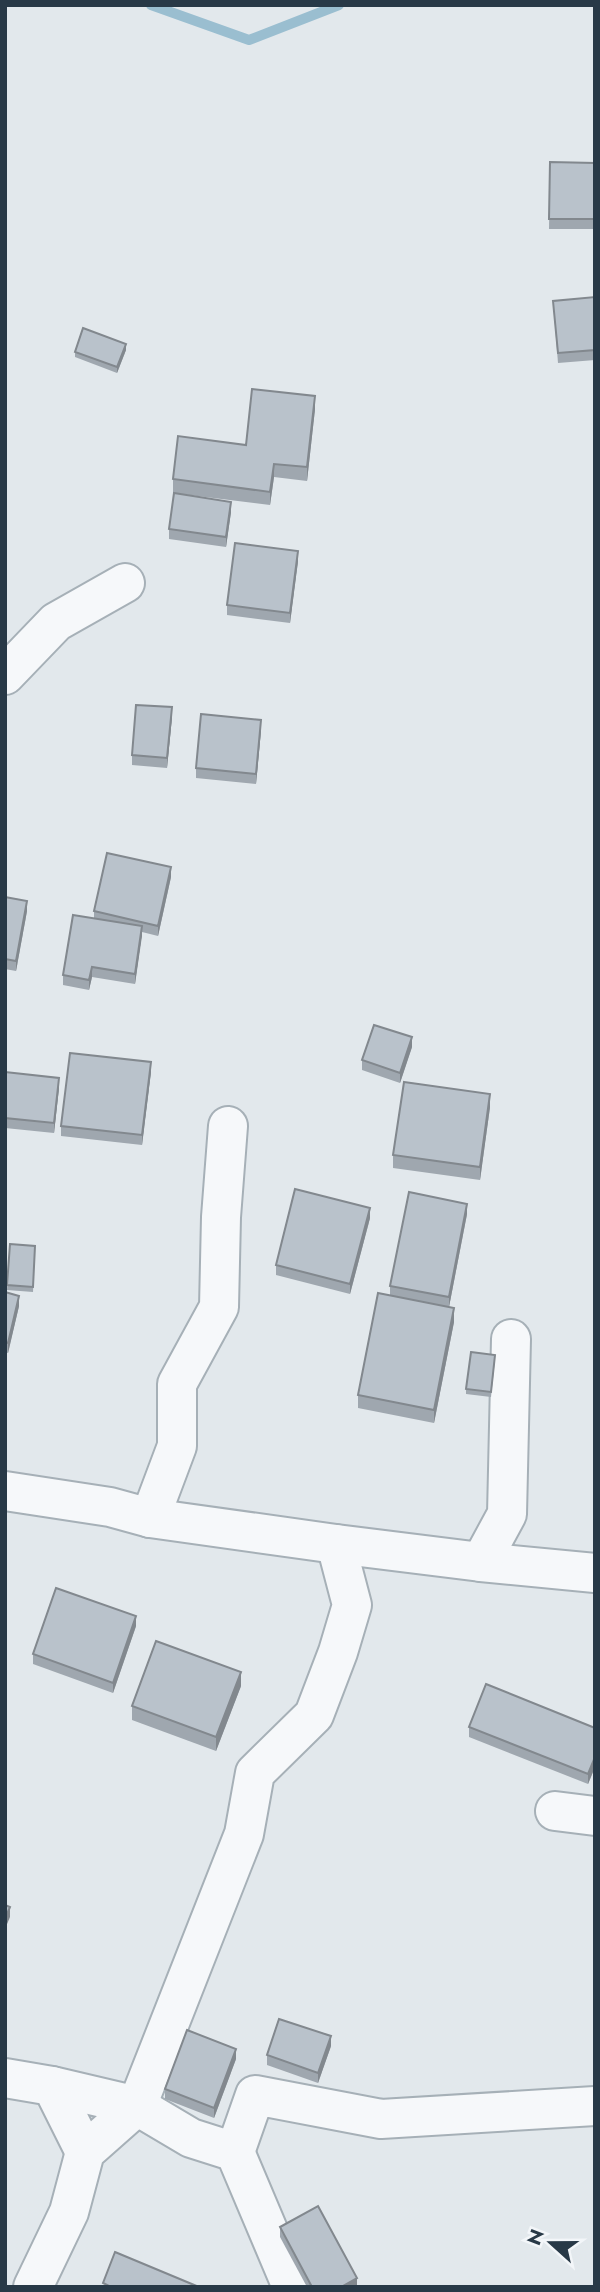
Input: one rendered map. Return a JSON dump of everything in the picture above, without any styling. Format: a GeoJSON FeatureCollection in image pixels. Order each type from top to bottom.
{"type":"FeatureCollection","features":[{"type":"Feature","properties":{"kind":"street"},"geometry":{"type":"LineString","coordinates":[[5,675],[56,622],[125,583]]}},
{"type":"Feature","properties":{"kind":"street"},"geometry":{"type":"LineString","coordinates":[[150,1518],[177,1446],[177,1384],[219,1307],[221,1217],[228,1126]]}},
{"type":"Feature","properties":{"kind":"street"},"geometry":{"type":"LineString","coordinates":[[481,1562],[507,1514],[511,1339]]}},
{"type":"Feature","properties":{"kind":"street"},"geometry":{"type":"LineString","coordinates":[[5,1491],[110,1507],[150,1518],[336,1544],[595,1573]]}},
{"type":"Feature","properties":{"kind":"street"},"geometry":{"type":"LineString","coordinates":[[33,2287],[69,2211],[85,2152],[137,2106],[244,1834],[255,1773],[314,1714],[338,1652],[352,1605],[336,1544]]}},
{"type":"Feature","properties":{"kind":"street"},"geometry":{"type":"LineString","coordinates":[[555,1811],[595,1816]]}},
{"type":"Feature","properties":{"kind":"street"},"geometry":{"type":"LineString","coordinates":[[5,2078],[137,2106],[191,2138],[236,2152]]}},
{"type":"Feature","properties":{"kind":"street"},"geometry":{"type":"LineString","coordinates":[[52,2086],[85,2152]]}},
{"type":"Feature","properties":{"kind":"street"},"geometry":{"type":"LineString","coordinates":[[292,2287],[236,2152],[255,2095],[380,2119],[595,2106]]}},
{"type":"Feature","properties":{"kind":"building"},"geometry":{"type":"Polygon","coordinates":[[[550,162],[595,163],[595,219],[549,219],[550,162]]]}},
{"type":"Feature","properties":{"kind":"building"},"geometry":{"type":"Polygon","coordinates":[[[595,297],[595,350],[558,353],[553,301],[595,297]]]}},
{"type":"Feature","properties":{"kind":"building"},"geometry":{"type":"Polygon","coordinates":[[[83,328],[126,344],[117,367],[75,352],[83,328]]]}},
{"type":"Feature","properties":{"kind":"building"},"geometry":{"type":"Polygon","coordinates":[[[252,389],[315,396],[307,467],[274,464],[270,492],[173,479],[178,436],[246,445],[252,389]]]}},
{"type":"Feature","properties":{"kind":"building"},"geometry":{"type":"Polygon","coordinates":[[[174,493],[231,502],[226,537],[169,529],[174,493]]]}},
{"type":"Feature","properties":{"kind":"building"},"geometry":{"type":"Polygon","coordinates":[[[235,543],[298,551],[290,613],[227,605],[235,543]]]}},
{"type":"Feature","properties":{"kind":"building"},"geometry":{"type":"Polygon","coordinates":[[[136,705],[172,707],[167,758],[132,755],[136,705]]]}},
{"type":"Feature","properties":{"kind":"building"},"geometry":{"type":"Polygon","coordinates":[[[201,714],[261,720],[256,774],[196,768],[201,714]]]}},
{"type":"Feature","properties":{"kind":"building"},"geometry":{"type":"Polygon","coordinates":[[[107,853],[171,867],[158,926],[94,911],[107,853]]]}},
{"type":"Feature","properties":{"kind":"building"},"geometry":{"type":"Polygon","coordinates":[[[5,897],[27,901],[16,961],[5,959],[5,897]]]}},
{"type":"Feature","properties":{"kind":"building"},"geometry":{"type":"Polygon","coordinates":[[[73,915],[142,926],[135,974],[92,967],[89,980],[63,975],[73,915]]]}},
{"type":"Feature","properties":{"kind":"building"},"geometry":{"type":"Polygon","coordinates":[[[374,1025],[412,1037],[400,1073],[362,1060],[374,1025]]]}},
{"type":"Feature","properties":{"kind":"building"},"geometry":{"type":"Polygon","coordinates":[[[70,1053],[151,1062],[142,1135],[61,1126],[70,1053]]]}},
{"type":"Feature","properties":{"kind":"building"},"geometry":{"type":"Polygon","coordinates":[[[5,1072],[59,1078],[54,1123],[5,1118],[5,1072]]]}},
{"type":"Feature","properties":{"kind":"building"},"geometry":{"type":"Polygon","coordinates":[[[404,1082],[490,1094],[480,1167],[393,1155],[404,1082]]]}},
{"type":"Feature","properties":{"kind":"building"},"geometry":{"type":"Polygon","coordinates":[[[295,1189],[370,1208],[350,1284],[276,1265],[295,1189]]]}},
{"type":"Feature","properties":{"kind":"building"},"geometry":{"type":"Polygon","coordinates":[[[409,1192],[467,1204],[449,1297],[390,1286],[409,1192]]]}},
{"type":"Feature","properties":{"kind":"building"},"geometry":{"type":"Polygon","coordinates":[[[10,1244],[35,1246],[33,1287],[7,1285],[10,1244]]]}},
{"type":"Feature","properties":{"kind":"building"},"geometry":{"type":"Polygon","coordinates":[[[5,1292],[19,1296],[8,1343],[5,1342],[5,1292]]]}},
{"type":"Feature","properties":{"kind":"building"},"geometry":{"type":"Polygon","coordinates":[[[378,1293],[454,1308],[434,1410],[358,1395],[378,1293]]]}},
{"type":"Feature","properties":{"kind":"building"},"geometry":{"type":"Polygon","coordinates":[[[471,1352],[495,1355],[491,1392],[466,1389],[471,1352]]]}},
{"type":"Feature","properties":{"kind":"building"},"geometry":{"type":"Polygon","coordinates":[[[56,1588],[136,1616],[113,1683],[33,1654],[56,1588]]]}},
{"type":"Feature","properties":{"kind":"building"},"geometry":{"type":"Polygon","coordinates":[[[156,1641],[241,1672],[216,1737],[132,1706],[156,1641]]]}},
{"type":"Feature","properties":{"kind":"building"},"geometry":{"type":"Polygon","coordinates":[[[486,1684],[595,1728],[595,1757],[588,1774],[469,1727],[486,1684]]]}},
{"type":"Feature","properties":{"kind":"building"},"geometry":{"type":"Polygon","coordinates":[[[5,1905],[10,1907],[5,1919],[5,1905]]]}},
{"type":"Feature","properties":{"kind":"building"},"geometry":{"type":"Polygon","coordinates":[[[279,2019],[331,2036],[318,2073],[267,2055],[279,2019]]]}},
{"type":"Feature","properties":{"kind":"building"},"geometry":{"type":"Polygon","coordinates":[[[187,2030],[236,2049],[214,2108],[165,2089],[187,2030]]]}},
{"type":"Feature","properties":{"kind":"building"},"geometry":{"type":"Polygon","coordinates":[[[318,2206],[357,2278],[341,2287],[312,2287],[280,2227],[318,2206]]]}},
{"type":"Feature","properties":{"kind":"building"},"geometry":{"type":"Polygon","coordinates":[[[115,2252],[199,2287],[111,2287],[103,2283],[115,2252]]]}},
{"type":"Feature","properties":{"kind":"waterway"},"geometry":{"type":"LineString","coordinates":[[151,5],[249,40],[339,5]]}}]}
